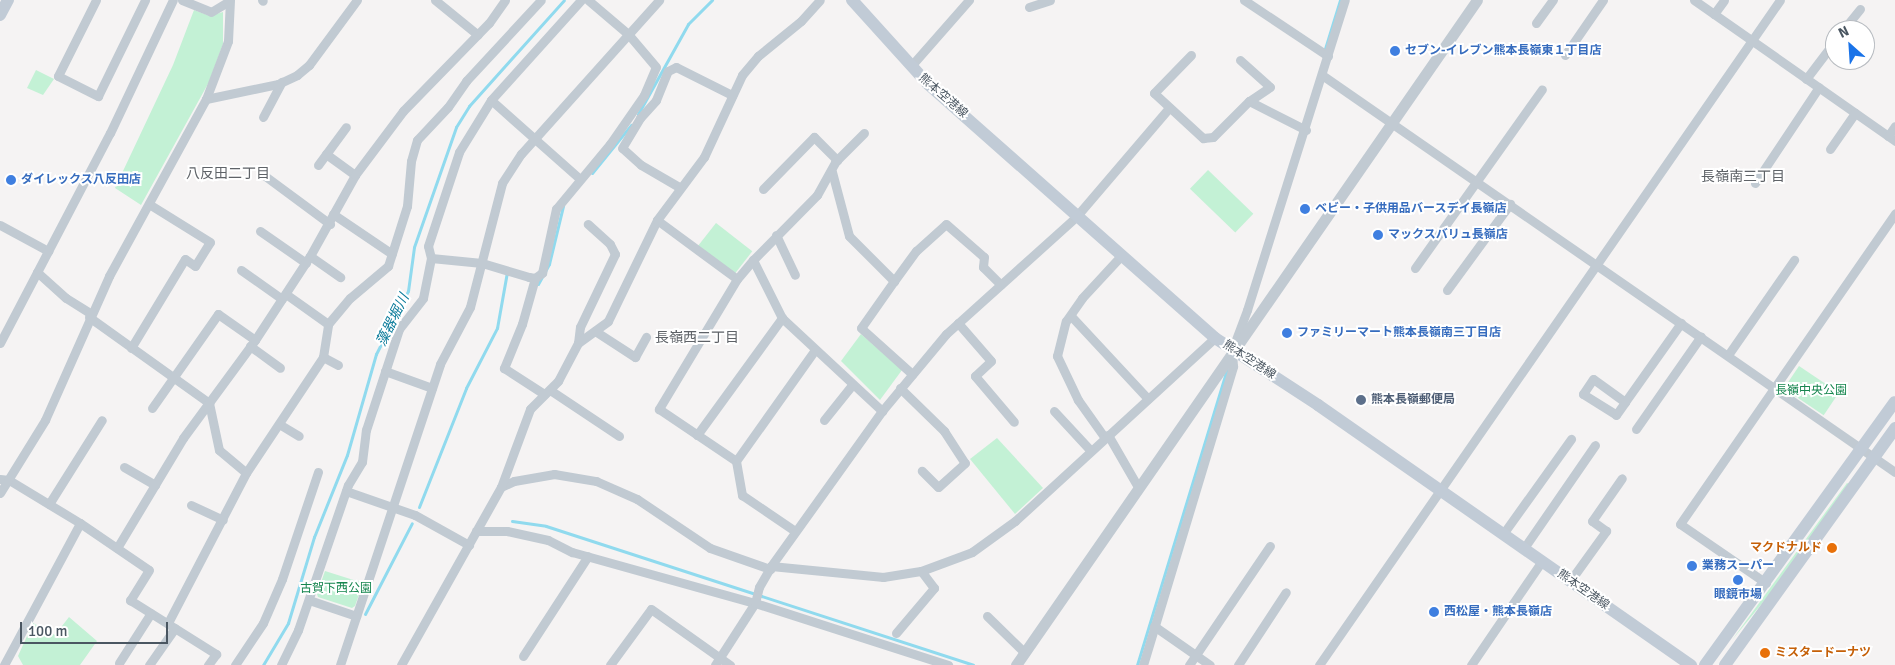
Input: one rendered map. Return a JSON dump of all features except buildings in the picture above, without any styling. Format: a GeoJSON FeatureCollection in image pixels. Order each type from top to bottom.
{"type":"FeatureCollection","features":[{"type":"Feature","properties":{"kind":"main road"},"geometry":{"type":"LineString","coordinates":[[0,15],[8,0]]}},
{"type":"Feature","properties":{"kind":"main road","name":"熊本空港線"},"geometry":{"type":"LineString","coordinates":[[852,0],[911,66],[1023,165],[1075,218],[1215,338],[1440,490],[1691,665]]}},
{"type":"Feature","properties":{"kind":"main road"},"geometry":{"type":"LineString","coordinates":[[1705,665],[1895,402]]}},
{"type":"Feature","properties":{"kind":"main road"},"geometry":{"type":"LineString","coordinates":[[1725,665],[1895,428]]}},
{"type":"Feature","properties":{"kind":"street"},"geometry":{"type":"LineString","coordinates":[[96,0],[58,76],[98,96],[145,0]]}},
{"type":"Feature","properties":{"kind":"street"},"geometry":{"type":"LineString","coordinates":[[0,343],[173,0]]}},
{"type":"Feature","properties":{"kind":"street"},"geometry":{"type":"LineString","coordinates":[[182,0],[210,12],[229,1]]}},
{"type":"Feature","properties":{"kind":"street"},"geometry":{"type":"LineString","coordinates":[[206,99],[282,82],[309,65],[357,0]]}},
{"type":"Feature","properties":{"kind":"street"},"geometry":{"type":"LineString","coordinates":[[434,0],[478,35]]}},
{"type":"Feature","properties":{"kind":"street"},"geometry":{"type":"LineString","coordinates":[[117,548],[209,403],[253,343],[308,259],[330,224],[333,214],[355,175],[403,112],[478,35],[505,0]]}},
{"type":"Feature","properties":{"kind":"street"},"geometry":{"type":"LineString","coordinates":[[150,665],[172,626],[246,473],[323,357],[328,324],[350,298],[388,266],[407,206],[410,161],[417,140],[448,107],[466,81],[542,0]]}},
{"type":"Feature","properties":{"kind":"street"},"geometry":{"type":"LineString","coordinates":[[281,665],[309,600],[346,491],[364,456],[366,430],[400,325],[421,304],[432,258],[430,241],[459,152],[492,100],[581,0]]}},
{"type":"Feature","properties":{"kind":"street"},"geometry":{"type":"LineString","coordinates":[[588,0],[628,34],[655,63],[654,73],[644,95],[610,144],[556,209],[546,263],[542,273],[535,278],[529,305],[504,368],[618,436]]}},
{"type":"Feature","properties":{"kind":"street"},"geometry":{"type":"LineString","coordinates":[[340,665],[443,357],[470,307],[500,188],[514,163],[659,0]]}},
{"type":"Feature","properties":{"kind":"street"},"geometry":{"type":"LineString","coordinates":[[401,665],[501,487],[530,409],[547,392],[578,343],[595,332],[610,318],[657,220],[679,187],[704,157],[723,121],[732,95],[742,75],[758,56],[800,21],[820,0]]}},
{"type":"Feature","properties":{"kind":"street"},"geometry":{"type":"LineString","coordinates":[[911,66],[969,0]]}},
{"type":"Feature","properties":{"kind":"street"},"geometry":{"type":"LineString","coordinates":[[1029,7],[1050,0]]}},
{"type":"Feature","properties":{"kind":"street"},"geometry":{"type":"LineString","coordinates":[[1244,0],[1328,56]]}},
{"type":"Feature","properties":{"kind":"street"},"geometry":{"type":"LineString","coordinates":[[1143,665],[1233,366],[1232,350],[1248,310],[1306,130],[1345,0]]}},
{"type":"Feature","properties":{"kind":"street"},"geometry":{"type":"LineString","coordinates":[[1016,665],[1232,350],[1477,0]]}},
{"type":"Feature","properties":{"kind":"street"},"geometry":{"type":"LineString","coordinates":[[1536,23],[1553,0]]}},
{"type":"Feature","properties":{"kind":"street"},"geometry":{"type":"LineString","coordinates":[[1564,56],[1603,0]]}},
{"type":"Feature","properties":{"kind":"street"},"geometry":{"type":"LineString","coordinates":[[1694,0],[1891,138],[1895,126]]}},
{"type":"Feature","properties":{"kind":"street"},"geometry":{"type":"LineString","coordinates":[[1714,14],[1724,0]]}},
{"type":"Feature","properties":{"kind":"street"},"geometry":{"type":"LineString","coordinates":[[1319,665],[1780,0]]}},
{"type":"Feature","properties":{"kind":"street"},"geometry":{"type":"LineString","coordinates":[[0,493],[4,479],[45,420],[89,315],[206,99],[228,41],[229,1]]}},
{"type":"Feature","properties":{"kind":"street"},"geometry":{"type":"LineString","coordinates":[[1851,20],[1860,8]]}},
{"type":"Feature","properties":{"kind":"street"},"geometry":{"type":"LineString","coordinates":[[1806,79],[1825,54]]}},
{"type":"Feature","properties":{"kind":"street"},"geometry":{"type":"LineString","coordinates":[[1191,55],[1154,93],[1203,138],[1209,139],[1249,101],[1270,87],[1240,60]]}},
{"type":"Feature","properties":{"kind":"street"},"geometry":{"type":"LineString","coordinates":[[679,187],[641,166],[622,148],[640,118],[656,100],[668,71],[676,67],[732,95]]}},
{"type":"Feature","properties":{"kind":"street"},"geometry":{"type":"LineString","coordinates":[[1322,74],[1776,387],[1861,451],[1895,472]]}},
{"type":"Feature","properties":{"kind":"street"},"geometry":{"type":"LineString","coordinates":[[263,117],[282,82]]}},
{"type":"Feature","properties":{"kind":"street"},"geometry":{"type":"LineString","coordinates":[[1754,183],[1818,87]]}},
{"type":"Feature","properties":{"kind":"street"},"geometry":{"type":"LineString","coordinates":[[1415,268],[1542,89]]}},
{"type":"Feature","properties":{"kind":"street"},"geometry":{"type":"LineString","coordinates":[[492,100],[580,179]]}},
{"type":"Feature","properties":{"kind":"street"},"geometry":{"type":"LineString","coordinates":[[1249,101],[1306,130]]}},
{"type":"Feature","properties":{"kind":"street"},"geometry":{"type":"LineString","coordinates":[[717,661],[756,603],[759,587],[770,567],[882,410],[958,323],[1075,218],[1169,108]]}},
{"type":"Feature","properties":{"kind":"street"},"geometry":{"type":"LineString","coordinates":[[1830,149],[1855,113]]}},
{"type":"Feature","properties":{"kind":"street"},"geometry":{"type":"LineString","coordinates":[[318,166],[346,127]]}},
{"type":"Feature","properties":{"kind":"street"},"geometry":{"type":"LineString","coordinates":[[736,461],[659,409],[737,279],[776,235],[817,194],[832,172],[837,160],[864,133]]}},
{"type":"Feature","properties":{"kind":"street"},"geometry":{"type":"LineString","coordinates":[[763,189],[814,137],[837,160]]}},
{"type":"Feature","properties":{"kind":"street"},"geometry":{"type":"LineString","coordinates":[[326,154],[355,175]]}},
{"type":"Feature","properties":{"kind":"street"},"geometry":{"type":"LineString","coordinates":[[832,172],[849,236],[894,281]]}},
{"type":"Feature","properties":{"kind":"street"},"geometry":{"type":"LineString","coordinates":[[260,173],[330,224]]}},
{"type":"Feature","properties":{"kind":"street"},"geometry":{"type":"LineString","coordinates":[[131,348],[185,259],[196,266],[210,242],[149,204]]}},
{"type":"Feature","properties":{"kind":"street"},"geometry":{"type":"LineString","coordinates":[[1446,290],[1510,204]]}},
{"type":"Feature","properties":{"kind":"street"},"geometry":{"type":"LineString","coordinates":[[1766,583],[1680,524],[1895,213]]}},
{"type":"Feature","properties":{"kind":"street"},"geometry":{"type":"LineString","coordinates":[[333,214],[392,254]]}},
{"type":"Feature","properties":{"kind":"street"},"geometry":{"type":"LineString","coordinates":[[657,220],[737,279]]}},
{"type":"Feature","properties":{"kind":"street"},"geometry":{"type":"LineString","coordinates":[[578,343],[580,327],[615,254],[610,244],[588,224]]}},
{"type":"Feature","properties":{"kind":"street"},"geometry":{"type":"LineString","coordinates":[[912,374],[861,328],[916,251],[946,224],[984,257],[983,267],[1002,285]]}},
{"type":"Feature","properties":{"kind":"street"},"geometry":{"type":"LineString","coordinates":[[0,226],[48,251]]}},
{"type":"Feature","properties":{"kind":"street"},"geometry":{"type":"LineString","coordinates":[[260,231],[340,277]]}},
{"type":"Feature","properties":{"kind":"street"},"geometry":{"type":"LineString","coordinates":[[776,235],[795,274]]}},
{"type":"Feature","properties":{"kind":"street"},"geometry":{"type":"LineString","coordinates":[[1120,257],[1082,298],[1062,330],[1058,362],[1070,378],[1084,410],[1107,437],[1138,487]]}},
{"type":"Feature","properties":{"kind":"street"},"geometry":{"type":"LineString","coordinates":[[432,258],[482,263],[535,278]]}},
{"type":"Feature","properties":{"kind":"street"},"geometry":{"type":"LineString","coordinates":[[753,260],[782,318],[882,410]]}},
{"type":"Feature","properties":{"kind":"street"},"geometry":{"type":"LineString","coordinates":[[1728,355],[1794,260]]}},
{"type":"Feature","properties":{"kind":"street"},"geometry":{"type":"LineString","coordinates":[[241,270],[328,324]]}},
{"type":"Feature","properties":{"kind":"street"},"geometry":{"type":"LineString","coordinates":[[37,272],[66,298],[131,348],[209,403],[219,450],[246,473]]}},
{"type":"Feature","properties":{"kind":"street"},"geometry":{"type":"LineString","coordinates":[[152,408],[218,314],[280,368]]}},
{"type":"Feature","properties":{"kind":"street"},"geometry":{"type":"LineString","coordinates":[[1071,316],[1148,399]]}},
{"type":"Feature","properties":{"kind":"street"},"geometry":{"type":"LineString","coordinates":[[697,435],[782,318]]}},
{"type":"Feature","properties":{"kind":"street"},"geometry":{"type":"LineString","coordinates":[[958,323],[991,361],[976,376],[1014,422]]}},
{"type":"Feature","properties":{"kind":"street"},"geometry":{"type":"LineString","coordinates":[[1625,402],[1593,379],[1583,394],[1616,415],[1681,323]]}},
{"type":"Feature","properties":{"kind":"street"},"geometry":{"type":"LineString","coordinates":[[595,332],[635,357],[646,337]]}},
{"type":"Feature","properties":{"kind":"street"},"geometry":{"type":"LineString","coordinates":[[1636,429],[1701,336]]}},
{"type":"Feature","properties":{"kind":"street"},"geometry":{"type":"LineString","coordinates":[[501,487],[514,481],[554,474],[596,480],[637,499],[710,548],[770,567],[883,577],[921,571],[986,543],[1107,437],[1215,338]]}},
{"type":"Feature","properties":{"kind":"street"},"geometry":{"type":"LineString","coordinates":[[795,531],[742,495],[736,461],[815,350]]}},
{"type":"Feature","properties":{"kind":"street"},"geometry":{"type":"LineString","coordinates":[[323,357],[338,365]]}},
{"type":"Feature","properties":{"kind":"street"},"geometry":{"type":"LineString","coordinates":[[385,371],[432,388]]}},
{"type":"Feature","properties":{"kind":"street"},"geometry":{"type":"LineString","coordinates":[[824,420],[852,384]]}},
{"type":"Feature","properties":{"kind":"street"},"geometry":{"type":"LineString","coordinates":[[900,388],[944,431],[965,463],[938,487],[922,471]]}},
{"type":"Feature","properties":{"kind":"street"},"geometry":{"type":"LineString","coordinates":[[1054,411],[1091,451]]}},
{"type":"Feature","properties":{"kind":"street"},"geometry":{"type":"LineString","coordinates":[[49,504],[102,420]]}},
{"type":"Feature","properties":{"kind":"street"},"geometry":{"type":"LineString","coordinates":[[279,424],[299,436]]}},
{"type":"Feature","properties":{"kind":"street"},"geometry":{"type":"LineString","coordinates":[[1503,534],[1570,439]]}},
{"type":"Feature","properties":{"kind":"street"},"geometry":{"type":"LineString","coordinates":[[1524,548],[1595,445]]}},
{"type":"Feature","properties":{"kind":"street"},"geometry":{"type":"LineString","coordinates":[[124,467],[155,486]]}},
{"type":"Feature","properties":{"kind":"street"},"geometry":{"type":"LineString","coordinates":[[236,665],[263,623],[282,579],[318,472]]}},
{"type":"Feature","properties":{"kind":"street"},"geometry":{"type":"LineString","coordinates":[[1570,581],[1606,531],[1592,521],[1622,478]]}},
{"type":"Feature","properties":{"kind":"street"},"geometry":{"type":"LineString","coordinates":[[4,479],[80,522],[149,570],[130,600],[216,654],[208,665]]}},
{"type":"Feature","properties":{"kind":"street"},"geometry":{"type":"LineString","coordinates":[[346,491],[415,515],[469,545]]}},
{"type":"Feature","properties":{"kind":"street"},"geometry":{"type":"LineString","coordinates":[[191,505],[223,520]]}},
{"type":"Feature","properties":{"kind":"street"},"geometry":{"type":"LineString","coordinates":[[4,665],[13,653],[49,577],[80,522]]}},
{"type":"Feature","properties":{"kind":"street"},"geometry":{"type":"LineString","coordinates":[[476,531],[507,531],[548,540],[588,556],[756,603],[948,665]]}},
{"type":"Feature","properties":{"kind":"street"},"geometry":{"type":"LineString","coordinates":[[1189,665],[1270,546]]}},
{"type":"Feature","properties":{"kind":"street"},"geometry":{"type":"LineString","coordinates":[[523,656],[588,556]]}},
{"type":"Feature","properties":{"kind":"street"},"geometry":{"type":"LineString","coordinates":[[1471,665],[1542,562]]}},
{"type":"Feature","properties":{"kind":"street"},"geometry":{"type":"LineString","coordinates":[[896,632],[934,588],[921,571]]}},
{"type":"Feature","properties":{"kind":"street"},"geometry":{"type":"LineString","coordinates":[[1238,665],[1286,592]]}},
{"type":"Feature","properties":{"kind":"street"},"geometry":{"type":"LineString","coordinates":[[309,600],[356,616]]}},
{"type":"Feature","properties":{"kind":"street"},"geometry":{"type":"LineString","coordinates":[[610,665],[651,610],[717,661],[730,665]]}},
{"type":"Feature","properties":{"kind":"street"},"geometry":{"type":"LineString","coordinates":[[120,663],[151,613]]}},
{"type":"Feature","properties":{"kind":"street"},"geometry":{"type":"LineString","coordinates":[[987,616],[1024,653]]}},
{"type":"Feature","properties":{"kind":"street"},"geometry":{"type":"LineString","coordinates":[[1154,626],[1210,665]]}},
{"type":"Feature","properties":{"kind":"green space"},"geometry":{"type":"Polygon","coordinates":[[[194,10],[210,16],[223,12],[223,44],[209,82],[141,205],[115,188],[173,65],[194,10]]]}},
{"type":"Feature","properties":{"kind":"green space"},"geometry":{"type":"Polygon","coordinates":[[[36,70],[54,79],[43,95],[27,88],[36,70]]]}},
{"type":"Feature","properties":{"kind":"green space"},"geometry":{"type":"Polygon","coordinates":[[[1208,170],[1253,214],[1235,232],[1190,189],[1208,170]]]}},
{"type":"Feature","properties":{"kind":"green space"},"geometry":{"type":"Polygon","coordinates":[[[716,223],[752,251],[734,274],[698,246],[716,223]]]}},
{"type":"Feature","properties":{"kind":"green space"},"geometry":{"type":"Polygon","coordinates":[[[861,334],[902,370],[880,400],[841,361],[861,334]]]}},
{"type":"Feature","properties":{"kind":"green space","name":"長嶺中央公園"},"geometry":{"type":"Polygon","coordinates":[[[1799,366],[1839,393],[1824,415],[1784,388],[1799,366]]]}},
{"type":"Feature","properties":{"kind":"green space"},"geometry":{"type":"Polygon","coordinates":[[[997,438],[1043,488],[1015,514],[970,459],[997,438]]]}},
{"type":"Feature","properties":{"kind":"green space"},"geometry":{"type":"Polygon","coordinates":[[[1847,483],[1849,484],[1778,584],[1732,640],[1847,483]]]}},
{"type":"Feature","properties":{"kind":"green space","name":"古賀下西公園"},"geometry":{"type":"Polygon","coordinates":[[[325,571],[363,583],[355,606],[352,608],[318,597],[317,594],[325,571]]]}},
{"type":"Feature","properties":{"kind":"green space"},"geometry":{"type":"Polygon","coordinates":[[[69,617],[97,641],[80,665],[23,665],[18,656],[33,623],[55,635],[69,617]]]}},
{"type":"Feature","properties":{"kind":"waterway","name":"藻器堀川"},"geometry":{"type":"LineString","coordinates":[[263,665],[288,623],[314,537],[347,455],[376,354],[408,291],[414,247],[456,127],[469,106],[564,0]]}},
{"type":"Feature","properties":{"kind":"waterway"},"geometry":{"type":"LineString","coordinates":[[638,114],[688,24],[712,0]]}},
{"type":"Feature","properties":{"kind":"waterway"},"geometry":{"type":"LineString","coordinates":[[1324,52],[1340,0]]}},
{"type":"Feature","properties":{"kind":"waterway"},"geometry":{"type":"LineString","coordinates":[[592,173],[631,125]]}},
{"type":"Feature","properties":{"kind":"waterway"},"geometry":{"type":"LineString","coordinates":[[538,284],[549,264],[563,206]]}},
{"type":"Feature","properties":{"kind":"waterway"},"geometry":{"type":"LineString","coordinates":[[419,507],[466,388],[497,328],[507,272]]}},
{"type":"Feature","properties":{"kind":"waterway"},"geometry":{"type":"LineString","coordinates":[[1137,665],[1227,369]]}},
{"type":"Feature","properties":{"kind":"waterway"},"geometry":{"type":"LineString","coordinates":[[512,521],[546,526],[973,665]]}},
{"type":"Feature","properties":{"kind":"waterway"},"geometry":{"type":"LineString","coordinates":[[365,614],[412,523]]}},
{"type":"Feature","properties":{"kind":"place","name":"セブン-イレブン熊本長嶺東１丁目店"},"geometry":{"type":"Point","coordinates":[1395,51]}},
{"type":"Feature","properties":{"kind":"place","name":"ダイレックス八反田店"},"geometry":{"type":"Point","coordinates":[11,180]}},
{"type":"Feature","properties":{"kind":"place","name":"ベビー・子供用品バースデイ長嶺店"},"geometry":{"type":"Point","coordinates":[1305,209]}},
{"type":"Feature","properties":{"kind":"place","name":"マックスバリュ長嶺店"},"geometry":{"type":"Point","coordinates":[1378,235]}},
{"type":"Feature","properties":{"kind":"place","name":"ファミリーマート熊本長嶺南三丁目店"},"geometry":{"type":"Point","coordinates":[1287,333]}},
{"type":"Feature","properties":{"kind":"place","name":"熊本長嶺郵便局"},"geometry":{"type":"Point","coordinates":[1361,400]}},
{"type":"Feature","properties":{"kind":"place","name":"マクドナルド"},"geometry":{"type":"Point","coordinates":[1832,548]}},
{"type":"Feature","properties":{"kind":"place","name":"業務スーパー"},"geometry":{"type":"Point","coordinates":[1692,566]}},
{"type":"Feature","properties":{"kind":"place","name":"眼鏡市場"},"geometry":{"type":"Point","coordinates":[1738,580]}},
{"type":"Feature","properties":{"kind":"place","name":"西松屋・熊本長嶺店"},"geometry":{"type":"Point","coordinates":[1434,612]}},
{"type":"Feature","properties":{"kind":"place","name":"ミスタードーナツ"},"geometry":{"type":"Point","coordinates":[1765,653]}},
{"type":"Feature","properties":{"kind":"district","name":"八反田二丁目"},"geometry":{"type":"Point","coordinates":[228,174]}},
{"type":"Feature","properties":{"kind":"district","name":"長嶺南三丁目"},"geometry":{"type":"Point","coordinates":[1743,177]}},
{"type":"Feature","properties":{"kind":"district","name":"長嶺西二丁目"},"geometry":{"type":"Point","coordinates":[697,338]}}]}
